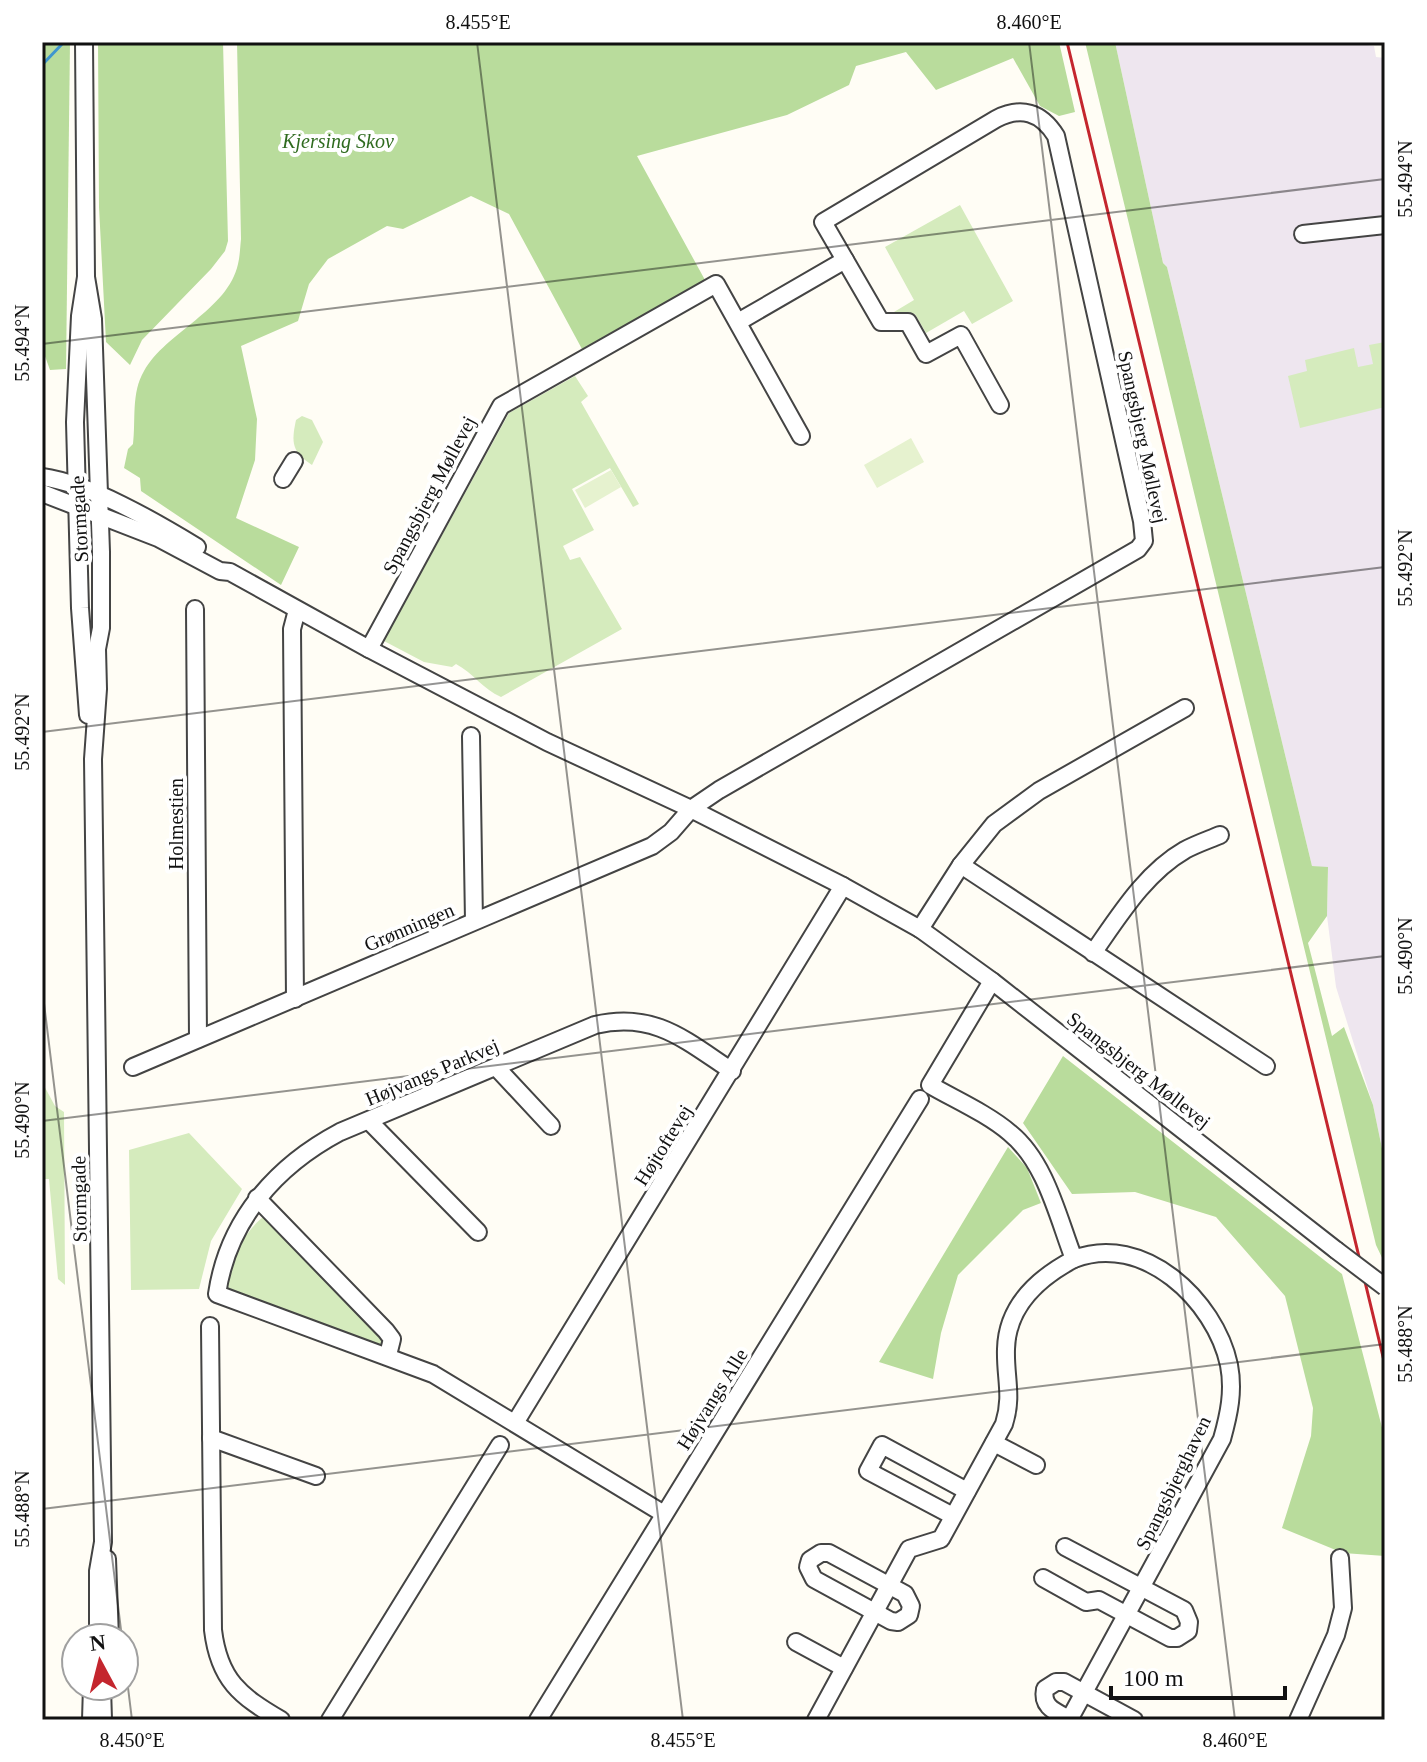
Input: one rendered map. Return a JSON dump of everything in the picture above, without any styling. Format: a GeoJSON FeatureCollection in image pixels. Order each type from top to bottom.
{"type":"FeatureCollection","features":[{"type":"Feature","properties":{"kind":"street","name":"Stormgade"},"geometry":{"type":"LineString","coordinates":[[84,42],[86,277],[93,319],[88,511],[91,627],[97,649],[98,689],[93,759]]}},
{"type":"Feature","properties":{"kind":"street","name":"Spangsbjerg Møllevej"},"geometry":{"type":"LineString","coordinates":[[691,809],[1138,549],[1144,541],[1056,136],[1047,122],[1028,111],[1011,111],[823,222],[881,322],[908,322],[926,354],[961,335],[1000,405]]}},
{"type":"Feature","properties":{"kind":"street"},"geometry":{"type":"LineString","coordinates":[[1303,234],[1385,225]]}},
{"type":"Feature","properties":{"kind":"street"},"geometry":{"type":"LineString","coordinates":[[738,322],[845,260]]}},
{"type":"Feature","properties":{"kind":"street","name":"Stormgade"},"geometry":{"type":"LineString","coordinates":[[86,277],[80,316],[75,411],[88,492]]}},
{"type":"Feature","properties":{"kind":"street","name":"Spangsbjerg Møllevej"},"geometry":{"type":"LineString","coordinates":[[369,649],[501,406],[716,284],[801,436]]}},
{"type":"Feature","properties":{"kind":"street"},"geometry":{"type":"LineString","coordinates":[[283,479],[294,461]]}},
{"type":"Feature","properties":{"kind":"street","name":"Spangsbjerg Møllevej"},"geometry":{"type":"LineString","coordinates":[[42,477],[59,479],[161,525],[223,564],[230,572],[369,649],[547,742],[691,809],[843,886],[920,929],[992,981],[1385,1287]]}},
{"type":"Feature","properties":{"kind":"street","name":"Spangsbjerg Møllevej"},"geometry":{"type":"LineString","coordinates":[[42,493],[158,538],[220,571],[230,572]]}},
{"type":"Feature","properties":{"kind":"street","name":"Stormgade"},"geometry":{"type":"LineString","coordinates":[[88,511],[80,608],[93,759],[103,1542],[98,1571],[100,1622]]}},
{"type":"Feature","properties":{"kind":"street","name":"Holmestien"},"geometry":{"type":"LineString","coordinates":[[195,609],[198,1039]]}},
{"type":"Feature","properties":{"kind":"street"},"geometry":{"type":"LineString","coordinates":[[295,999],[292,629],[297,610]]}},
{"type":"Feature","properties":{"kind":"street"},"geometry":{"type":"LineString","coordinates":[[920,929],[961,865],[994,824],[1039,791],[1185,708]]}},
{"type":"Feature","properties":{"kind":"street"},"geometry":{"type":"LineString","coordinates":[[471,736],[474,921]]}},
{"type":"Feature","properties":{"kind":"street","name":"Grønningen"},"geometry":{"type":"LineString","coordinates":[[133,1067],[652,846],[671,832],[691,809]]}},
{"type":"Feature","properties":{"kind":"street"},"geometry":{"type":"LineString","coordinates":[[1093,953],[1134,895],[1152,878],[1183,851],[1220,835]]}},
{"type":"Feature","properties":{"kind":"street"},"geometry":{"type":"LineString","coordinates":[[961,865],[1266,1066]]}},
{"type":"Feature","properties":{"kind":"street","name":"Højtoftevej"},"geometry":{"type":"LineString","coordinates":[[515,1423],[843,886]]}},
{"type":"Feature","properties":{"kind":"street"},"geometry":{"type":"LineString","coordinates":[[816,1720],[909,1549],[941,1539],[1004,1424],[1010,1406],[1006,1349],[1011,1320],[1025,1296],[1047,1273],[1074,1259],[1043,1178],[1029,1155],[1010,1133],[930,1085],[992,981]]}},
{"type":"Feature","properties":{"kind":"street","name":"Højvangs Parkvej"},"geometry":{"type":"LineString","coordinates":[[388,1355],[217,1294],[221,1267],[233,1236],[257,1198],[311,1147],[595,1025],[630,1020],[664,1028],[732,1071]]}},
{"type":"Feature","properties":{"kind":"street"},"geometry":{"type":"LineString","coordinates":[[496,1067],[551,1126]]}},
{"type":"Feature","properties":{"kind":"street","name":"Højvangs Alle"},"geometry":{"type":"LineString","coordinates":[[538,1720],[920,1099]]}},
{"type":"Feature","properties":{"kind":"street"},"geometry":{"type":"LineString","coordinates":[[369,1121],[478,1232]]}},
{"type":"Feature","properties":{"kind":"street"},"geometry":{"type":"LineString","coordinates":[[257,1198],[386,1331],[392,1339],[388,1355],[433,1374],[664,1514]]}},
{"type":"Feature","properties":{"kind":"street","name":"Spangsbjerghaven"},"geometry":{"type":"LineString","coordinates":[[1074,1259],[1114,1253],[1139,1258],[1164,1271],[1194,1299],[1218,1331],[1229,1366],[1232,1403],[1222,1439],[1084,1693],[1070,1720],[1049,1708],[1044,1696],[1045,1689],[1056,1682],[1064,1682],[1084,1693],[1134,1720]]}},
{"type":"Feature","properties":{"kind":"street"},"geometry":{"type":"LineString","coordinates":[[210,1326],[215,1651],[223,1671],[235,1688],[281,1720]]}},
{"type":"Feature","properties":{"kind":"street"},"geometry":{"type":"LineString","coordinates":[[211,1438],[316,1476]]}},
{"type":"Feature","properties":{"kind":"street"},"geometry":{"type":"LineString","coordinates":[[994,1443],[1036,1465]]}},
{"type":"Feature","properties":{"kind":"street"},"geometry":{"type":"LineString","coordinates":[[330,1720],[500,1445]]}},
{"type":"Feature","properties":{"kind":"street"},"geometry":{"type":"LineString","coordinates":[[953,1516],[868,1471],[882,1445],[967,1491]]}},
{"type":"Feature","properties":{"kind":"street"},"geometry":{"type":"LineString","coordinates":[[1043,1578],[1086,1602],[1099,1600],[1170,1638],[1177,1638],[1188,1631],[1189,1622],[1184,1610],[1065,1547]]}},
{"type":"Feature","properties":{"kind":"street"},"geometry":{"type":"LineString","coordinates":[[821,1553],[829,1553],[889,1586],[905,1594],[909,1600],[909,1615],[898,1622],[814,1579],[810,1574],[810,1560],[821,1553]]}},
{"type":"Feature","properties":{"kind":"street"},"geometry":{"type":"LineString","coordinates":[[1298,1720],[1336,1635],[1343,1608],[1340,1558]]}},
{"type":"Feature","properties":{"kind":"street"},"geometry":{"type":"LineString","coordinates":[[796,1642],[844,1668]]}},
{"type":"Feature","properties":{"kind":"shaded area"},"geometry":{"type":"Polygon","coordinates":[[[1115,42],[1345,42],[1374,46],[1376,57],[1385,58],[1385,1163],[1373,1105],[1336,987],[1327,916],[1328,868],[1312,866],[1167,267],[1163,263],[1115,42]]]}},
{"type":"Feature","properties":{"kind":"green space"},"geometry":{"type":"Polygon","coordinates":[[[42,42],[70,42],[66,369],[50,370],[42,348],[42,42]]]}},
{"type":"Feature","properties":{"kind":"green space","name":"Kjersing Skov"},"geometry":{"type":"Polygon","coordinates":[[[98,42],[223,42],[228,241],[225,251],[211,269],[142,340],[130,365],[106,342],[99,207],[98,42]]]}},
{"type":"Feature","properties":{"kind":"green space","name":"Kjersing Skov"},"geometry":{"type":"Polygon","coordinates":[[[237,42],[1059,42],[1075,112],[1059,116],[1040,106],[1013,58],[936,90],[906,52],[856,66],[849,85],[787,115],[637,156],[705,280],[582,349],[509,214],[471,196],[403,229],[387,226],[328,259],[309,284],[298,321],[241,346],[257,419],[255,460],[236,518],[299,547],[281,585],[141,491],[140,478],[124,468],[128,449],[133,444],[136,397],[144,371],[167,344],[222,295],[238,264],[241,239],[237,42]]]}},
{"type":"Feature","properties":{"kind":"green space"},"geometry":{"type":"Polygon","coordinates":[[[1085,42],[1115,42],[1163,263],[1167,267],[1312,866],[1328,867],[1327,916],[1308,943],[1332,1036],[1344,1027],[1373,1105],[1385,1163],[1385,1264],[1376,1245],[1085,42]]]}},
{"type":"Feature","properties":{"kind":"green space"},"geometry":{"type":"Polygon","coordinates":[[[960,205],[1013,301],[972,324],[964,311],[926,333],[915,314],[894,312],[914,300],[885,247],[960,205]]]}},
{"type":"Feature","properties":{"kind":"green space"},"geometry":{"type":"Polygon","coordinates":[[[1385,342],[1385,407],[1300,428],[1288,376],[1307,371],[1305,360],[1354,348],[1358,367],[1373,364],[1369,345],[1385,342]]]}},
{"type":"Feature","properties":{"kind":"green space"},"geometry":{"type":"Polygon","coordinates":[[[575,376],[588,396],[581,402],[639,504],[633,507],[610,468],[572,489],[594,530],[563,546],[570,560],[580,557],[622,629],[501,697],[456,664],[452,667],[424,662],[384,641],[509,413],[575,376]]]}},
{"type":"Feature","properties":{"kind":"green space"},"geometry":{"type":"Polygon","coordinates":[[[302,416],[312,420],[323,442],[312,465],[300,456],[295,446],[296,420],[302,416]]]}},
{"type":"Feature","properties":{"kind":"green space"},"geometry":{"type":"Polygon","coordinates":[[[911,438],[924,462],[877,488],[864,465],[911,438]]]}},
{"type":"Feature","properties":{"kind":"green space"},"geometry":{"type":"Polygon","coordinates":[[[611,470],[621,487],[585,508],[575,490],[611,470]]]}},
{"type":"Feature","properties":{"kind":"green space"},"geometry":{"type":"Polygon","coordinates":[[[1063,1056],[1342,1274],[1385,1439],[1385,1556],[1343,1553],[1282,1528],[1311,1436],[1313,1408],[1285,1296],[1216,1217],[1135,1192],[1072,1194],[1023,1123],[1063,1056]]]}},
{"type":"Feature","properties":{"kind":"green space"},"geometry":{"type":"Polygon","coordinates":[[[42,1082],[55,1106],[64,1112],[65,1285],[58,1279],[49,1179],[42,1179],[42,1082]]]}},
{"type":"Feature","properties":{"kind":"green space"},"geometry":{"type":"Polygon","coordinates":[[[189,1133],[242,1189],[211,1241],[199,1289],[131,1290],[129,1150],[189,1133]]]}},
{"type":"Feature","properties":{"kind":"green space"},"geometry":{"type":"Polygon","coordinates":[[[1008,1147],[1027,1168],[1041,1203],[1023,1210],[958,1275],[941,1333],[933,1379],[879,1362],[1008,1147]]]}},
{"type":"Feature","properties":{"kind":"green space"},"geometry":{"type":"Polygon","coordinates":[[[266,1215],[382,1337],[381,1347],[228,1289],[231,1269],[244,1238],[266,1215]]]}},
{"type":"Feature","properties":{"kind":"waterway"},"geometry":{"type":"LineString","coordinates":[[42,65],[64,42]]}},
{"type":"Feature","properties":{"kind":"railway"},"geometry":{"type":"LineString","coordinates":[[1067,42],[1385,1365]]}}]}
